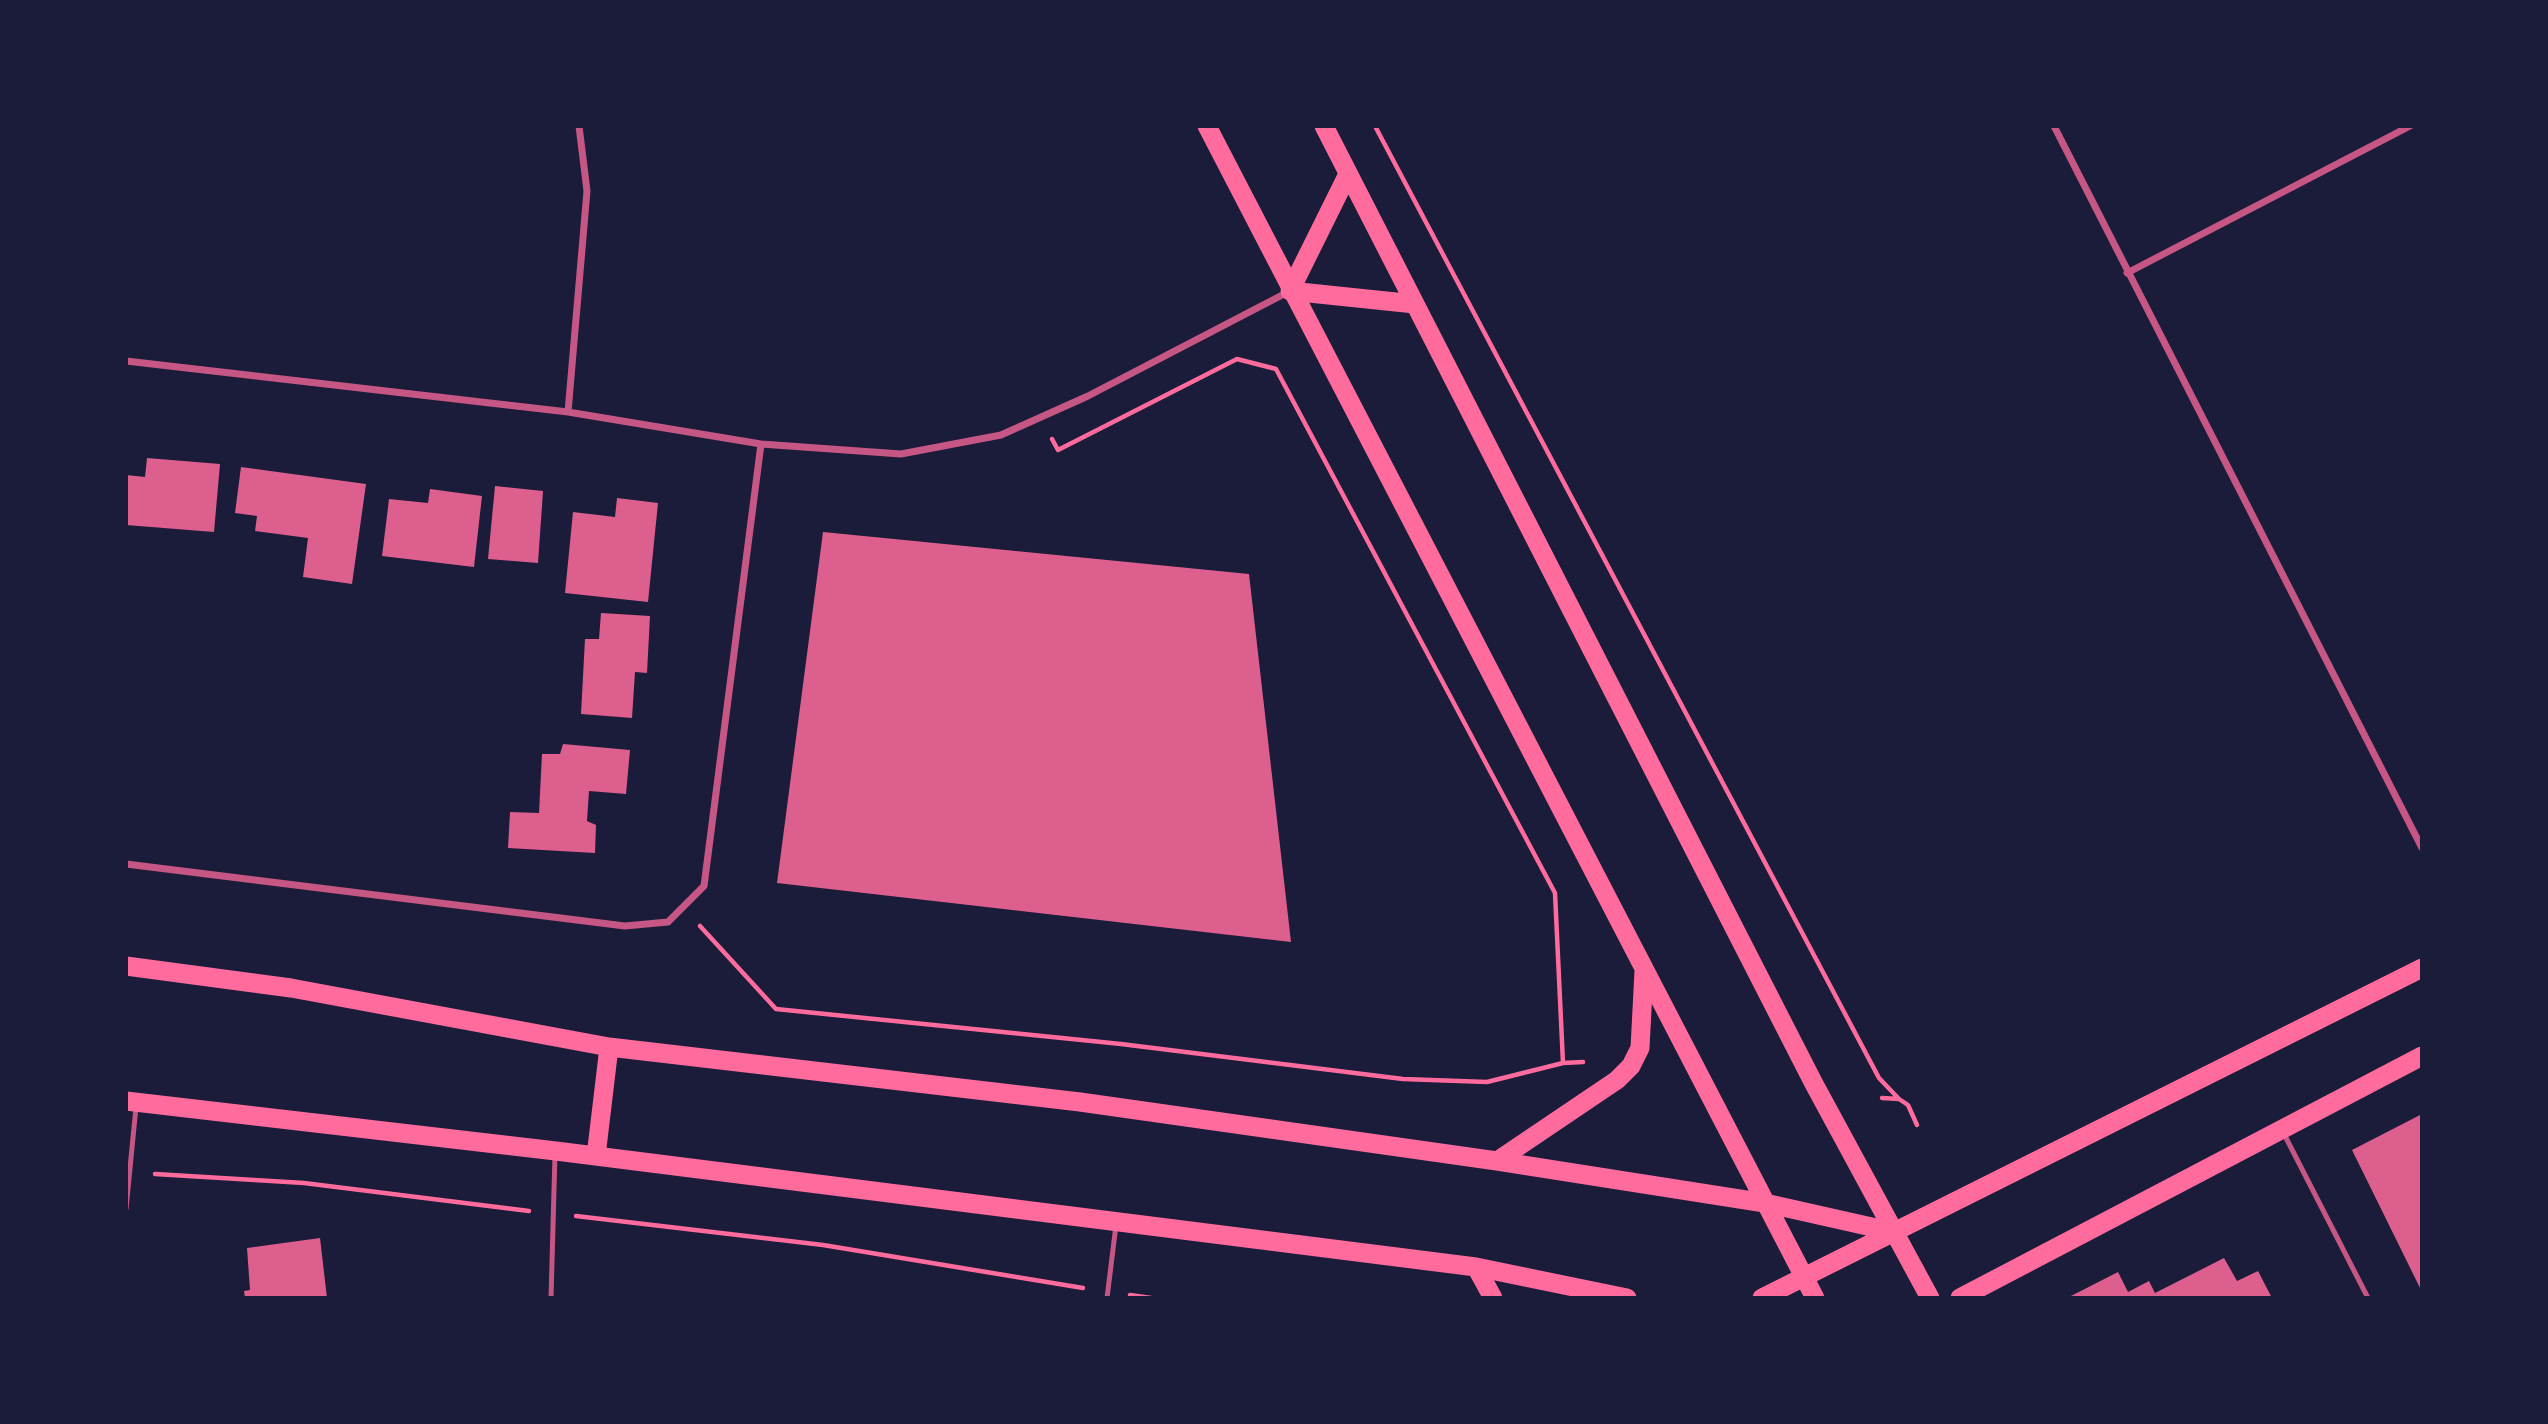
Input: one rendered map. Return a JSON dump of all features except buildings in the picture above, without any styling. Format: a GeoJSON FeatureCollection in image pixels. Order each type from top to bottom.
{"type":"FeatureCollection","features":[{"type":"Feature","properties":{"kind":"highway"},"geometry":{"type":"LineString","coordinates":[[1207,126],[1290,291],[1815,1298]]}},
{"type":"Feature","properties":{"kind":"highway"},"geometry":{"type":"LineString","coordinates":[[1324,126],[1813,1082],[1930,1298]]}},
{"type":"Feature","properties":{"kind":"highway"},"geometry":{"type":"LineString","coordinates":[[1290,291],[1348,174]]}},
{"type":"Feature","properties":{"kind":"highway"},"geometry":{"type":"LineString","coordinates":[[1290,291],[1415,303]]}},
{"type":"Feature","properties":{"kind":"highway"},"geometry":{"type":"LineString","coordinates":[[126,966],[291,988],[609,1046],[1080,1101],[1497,1161],[1765,1202],[1894,1232]]}},
{"type":"Feature","properties":{"kind":"highway"},"geometry":{"type":"LineString","coordinates":[[1497,1161],[1617,1080],[1631,1066],[1642,1038],[1644,967]]}},
{"type":"Feature","properties":{"kind":"highway"},"geometry":{"type":"LineString","coordinates":[[1762,1298],[2422,968]]}},
{"type":"Feature","properties":{"kind":"highway"},"geometry":{"type":"LineString","coordinates":[[596,1156],[609,1046]]}},
{"type":"Feature","properties":{"kind":"highway"},"geometry":{"type":"LineString","coordinates":[[1960,1298],[2422,1056]]}},
{"type":"Feature","properties":{"kind":"highway"},"geometry":{"type":"LineString","coordinates":[[131,1102],[596,1156],[1476,1267],[1627,1298]]}},
{"type":"Feature","properties":{"kind":"highway"},"geometry":{"type":"LineString","coordinates":[[1476,1267],[1493,1298]]}},
{"type":"Feature","properties":{"kind":"street"},"geometry":{"type":"LineString","coordinates":[[568,412],[587,191],[579,126]]}},
{"type":"Feature","properties":{"kind":"street"},"geometry":{"type":"LineString","coordinates":[[2054,126],[2422,848]]}},
{"type":"Feature","properties":{"kind":"street"},"geometry":{"type":"LineString","coordinates":[[2127,273],[2410,126]]}},
{"type":"Feature","properties":{"kind":"street"},"geometry":{"type":"LineString","coordinates":[[126,361],[568,412],[761,443],[901,454],[1001,435],[1088,396],[1290,291]]}},
{"type":"Feature","properties":{"kind":"street"},"geometry":{"type":"LineString","coordinates":[[126,864],[625,926],[668,922],[704,886],[761,443]]}},
{"type":"Feature","properties":{"kind":"lane"},"geometry":{"type":"LineString","coordinates":[[126,1209],[130,1172],[131,1102]]}},
{"type":"Feature","properties":{"kind":"lane"},"geometry":{"type":"LineString","coordinates":[[2282,1129],[2368,1298]]}},
{"type":"Feature","properties":{"kind":"lane"},"geometry":{"type":"LineString","coordinates":[[551,1298],[555,1151]]}},
{"type":"Feature","properties":{"kind":"lane"},"geometry":{"type":"LineString","coordinates":[[1107,1295],[1116,1222]]}},
{"type":"Feature","properties":{"kind":"path"},"geometry":{"type":"LineString","coordinates":[[1375,126],[1879,1078],[1908,1105],[1917,1125]]}},
{"type":"Feature","properties":{"kind":"path"},"geometry":{"type":"LineString","coordinates":[[1041,416],[1058,450],[1237,359],[1276,369],[1555,893],[1563,1063]]}},
{"type":"Feature","properties":{"kind":"path"},"geometry":{"type":"LineString","coordinates":[[683,907],[776,1009],[1121,1044],[1403,1079],[1487,1082],[1563,1063],[1590,1062]]}},
{"type":"Feature","properties":{"kind":"path"},"geometry":{"type":"LineString","coordinates":[[1882,1098],[1899,1099]]}},
{"type":"Feature","properties":{"kind":"path"},"geometry":{"type":"LineString","coordinates":[[130,1172],[304,1183],[823,1245],[1107,1295],[1151,1298]]}}]}
